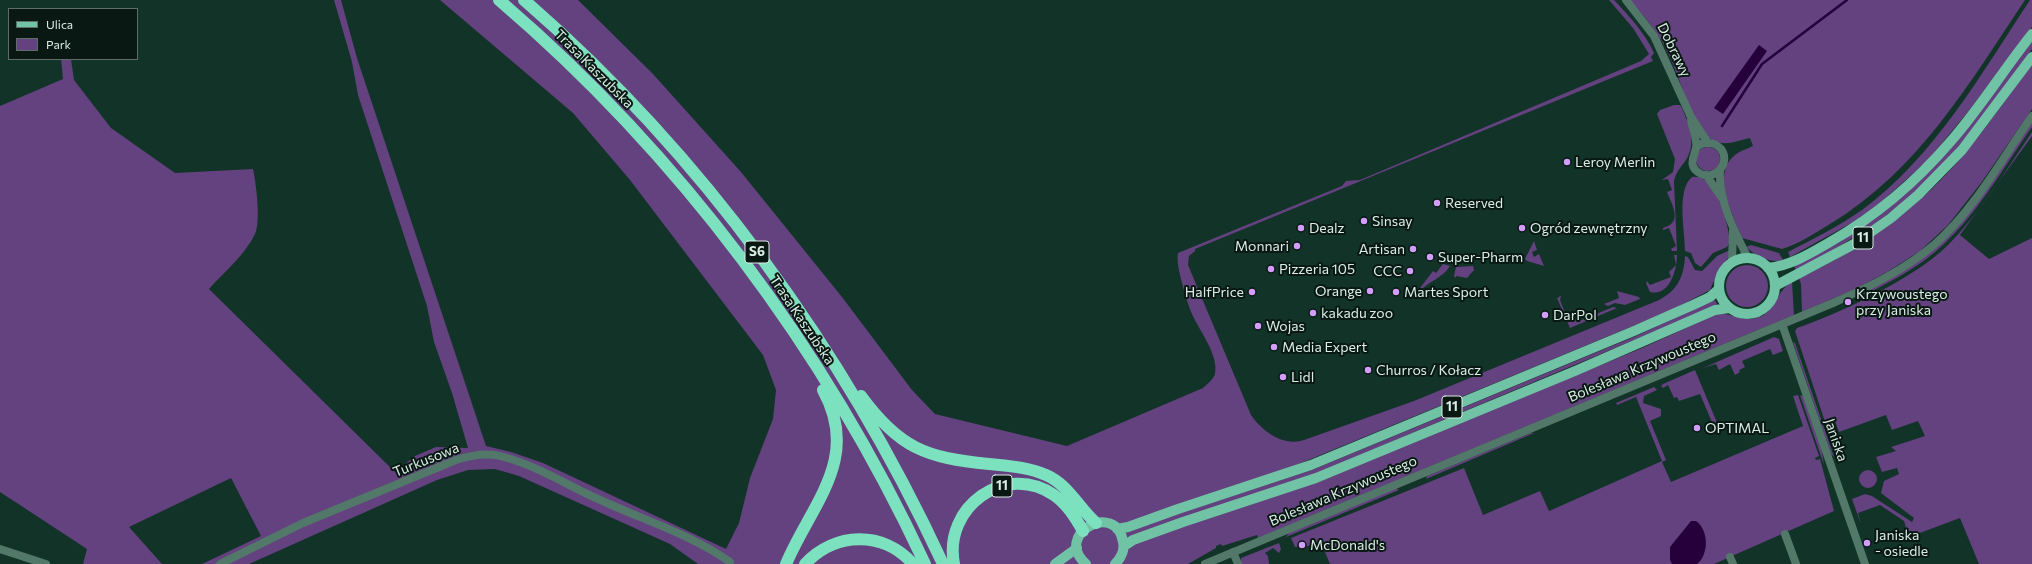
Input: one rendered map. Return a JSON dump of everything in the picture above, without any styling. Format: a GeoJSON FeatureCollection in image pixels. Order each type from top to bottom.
{"type":"FeatureCollection","features":[{"type":"Feature","properties":{"kind":"highway","name":"Trasa Kaszubska"},"geometry":{"type":"LineString","coordinates":[[499,0],[585,80],[666,167],[741,258],[804,348],[865,446],[925,564]]}},
{"type":"Feature","properties":{"kind":"highway","name":"Trasa Kaszubska"},"geometry":{"type":"LineString","coordinates":[[524,0],[598,69],[690,169],[760,256],[800,312],[834,364],[893,464],[943,564]]}},
{"type":"Feature","properties":{"kind":"highway"},"geometry":{"type":"LineString","coordinates":[[786,564],[830,478],[837,450],[836,428],[833,412],[804,348]]}},
{"type":"Feature","properties":{"kind":"highway"},"geometry":{"type":"LineString","coordinates":[[834,364],[888,428],[909,444],[940,457],[1017,467],[1042,473],[1066,488],[1096,523]]}},
{"type":"Feature","properties":{"kind":"highway","name":"11"},"geometry":{"type":"LineString","coordinates":[[954,564],[954,536],[962,515],[978,497],[988,491],[1003,486],[1024,485],[1039,488],[1050,493],[1070,511],[1083,530]]}},
{"type":"Feature","properties":{"kind":"highway"},"geometry":{"type":"LineString","coordinates":[[805,564],[817,553],[831,545],[846,540],[861,539],[878,542],[889,546],[904,555],[913,564]]}},
{"type":"Feature","properties":{"kind":"main road","name":"11"},"geometry":{"type":"LineString","coordinates":[[1768,268],[1788,263],[1838,238],[1882,208],[1908,186],[1952,140],[2032,34]]}},
{"type":"Feature","properties":{"kind":"main road","name":"11"},"geometry":{"type":"LineString","coordinates":[[1124,546],[1133,540],[1183,522],[1316,478],[1575,371],[1715,310],[1729,308],[1742,314],[1758,312],[1770,302],[1775,286],[1854,244],[1891,218],[1918,195],[1962,150],[2032,57]]}},
{"type":"Feature","properties":{"kind":"main road"},"geometry":{"type":"LineString","coordinates":[[1729,308],[1722,299],[1719,289],[1722,275],[1732,263],[1748,258],[1758,260],[1768,268],[1773,276],[1775,286]]}},
{"type":"Feature","properties":{"kind":"main road","name":"11"},"geometry":{"type":"LineString","coordinates":[[1117,529],[1128,527],[1310,465],[1634,331],[1693,305],[1710,296],[1719,289]]}},
{"type":"Feature","properties":{"kind":"main road"},"geometry":{"type":"LineString","coordinates":[[1086,564],[1080,557],[1077,548],[1078,540],[1083,530],[1096,523],[1107,523],[1117,529],[1122,537],[1124,546],[1120,557],[1115,564]]}},
{"type":"Feature","properties":{"kind":"main road"},"geometry":{"type":"LineString","coordinates":[[1055,564],[1077,548]]}},
{"type":"Feature","properties":{"kind":"street","name":"Dobrawy"},"geometry":{"type":"LineString","coordinates":[[1626,0],[1646,23],[1661,48],[1691,117],[1708,143],[1719,147],[1724,154],[1724,164],[1720,170],[1724,200],[1733,227]]}},
{"type":"Feature","properties":{"kind":"street","name":"Bolesława Krzywoustego"},"geometry":{"type":"LineString","coordinates":[[1204,564],[1870,286],[1906,264],[1944,236],[1970,203],[2032,116]]}},
{"type":"Feature","properties":{"kind":"street","name":"Dobrawy"},"geometry":{"type":"LineString","coordinates":[[1691,117],[1696,148],[1692,155],[1693,166],[1698,172],[1706,176],[1724,200]]}},
{"type":"Feature","properties":{"kind":"street"},"geometry":{"type":"LineString","coordinates":[[1696,148],[1702,144],[1708,143]]}},
{"type":"Feature","properties":{"kind":"street"},"geometry":{"type":"LineString","coordinates":[[1706,176],[1715,174],[1720,170]]}},
{"type":"Feature","properties":{"kind":"street"},"geometry":{"type":"LineString","coordinates":[[1733,227],[1748,258]]}},
{"type":"Feature","properties":{"kind":"street"},"geometry":{"type":"LineString","coordinates":[[1732,263],[1733,227]]}},
{"type":"Feature","properties":{"kind":"street","name":"Janiska"},"geometry":{"type":"LineString","coordinates":[[1782,324],[1865,564]]}},
{"type":"Feature","properties":{"kind":"street","name":"Turkusowa"},"geometry":{"type":"LineString","coordinates":[[220,564],[303,523],[456,460],[483,454],[503,456],[540,470],[596,498],[702,544],[730,562]]}},
{"type":"Feature","properties":{"kind":"street"},"geometry":{"type":"LineString","coordinates":[[1785,534],[1796,564]]}},
{"type":"Feature","properties":{"kind":"street"},"geometry":{"type":"LineString","coordinates":[[0,549],[46,564]]}},
{"type":"Feature","properties":{"kind":"street"},"geometry":{"type":"LineString","coordinates":[[1233,552],[1238,564]]}},
{"type":"Feature","properties":{"kind":"green space"},"geometry":{"type":"Polygon","coordinates":[[[334,0],[341,0],[357,58],[486,446],[511,452],[543,463],[726,549],[739,523],[750,478],[773,419],[776,390],[763,355],[630,180],[573,113],[440,0],[578,0],[653,74],[741,172],[842,297],[912,390],[935,414],[1067,446],[1203,388],[1214,376],[1214,359],[1208,343],[1192,314],[1187,301],[1178,265],[1178,253],[1342,186],[1346,181],[1360,180],[1641,61],[1649,54],[1633,28],[1609,0],[1614,0],[1646,39],[1654,53],[1651,57],[1653,61],[1195,249],[1195,251],[1189,256],[1188,265],[1251,415],[1267,432],[1281,439],[1296,442],[1414,401],[1659,300],[1671,292],[1679,282],[1685,256],[1688,257],[1695,270],[1702,271],[1717,256],[1730,250],[1730,256],[1719,269],[1710,290],[1672,310],[1180,513],[1312,470],[1636,336],[1715,300],[1717,304],[1677,322],[1207,519],[1318,482],[1642,348],[1717,314],[1727,314],[1746,319],[1756,318],[1768,312],[1786,286],[1792,282],[1794,315],[1258,538],[1257,535],[1222,546],[1221,544],[1216,546],[1216,548],[1188,564],[698,564],[670,544],[519,476],[495,469],[468,470],[437,480],[249,564],[202,564],[261,536],[231,478],[129,527],[162,564],[83,564],[87,549],[0,492],[0,106],[63,79],[61,60],[71,60],[74,80],[111,128],[175,173],[253,169],[257,192],[258,212],[258,221],[255,234],[246,249],[209,289],[395,472],[415,456],[436,447],[468,448],[452,393],[434,342],[427,306],[358,95],[352,62],[334,0]]]}},
{"type":"Feature","properties":{"kind":"green space"},"geometry":{"type":"Polygon","coordinates":[[[1630,0],[2025,0],[1962,94],[1940,124],[1916,152],[1890,178],[1861,203],[1813,235],[1782,249],[1742,238],[1726,196],[1724,173],[1727,164],[1736,154],[1753,146],[1750,138],[1730,143],[1720,143],[1709,138],[1703,132],[1692,112],[1673,63],[1661,40],[1652,26],[1630,0]]]}},
{"type":"Feature","properties":{"kind":"green space"},"geometry":{"type":"Polygon","coordinates":[[[2030,0],[2032,0],[2032,27],[1967,113],[1928,160],[1879,204],[1855,221],[1790,257],[1788,252],[1835,227],[1862,210],[1888,189],[1912,165],[1975,85],[2030,0]]]}},
{"type":"Feature","properties":{"kind":"green space"},"geometry":{"type":"Polygon","coordinates":[[[2032,42],[2032,49],[1991,105],[1962,142],[1932,176],[1901,204],[1873,225],[1843,244],[1796,270],[1794,266],[1840,242],[1885,211],[2032,42]]]}},
{"type":"Feature","properties":{"kind":"green space"},"geometry":{"type":"Polygon","coordinates":[[[2032,64],[2032,109],[1981,183],[1948,225],[1920,251],[1887,272],[1855,289],[1802,312],[1801,284],[1799,278],[1846,254],[1868,240],[1910,208],[1930,190],[1949,172],[1966,152],[2032,64]]]}},
{"type":"Feature","properties":{"kind":"green space"},"geometry":{"type":"Polygon","coordinates":[[[1674,105],[1680,105],[1682,108],[1691,134],[1691,147],[1689,153],[1686,160],[1677,172],[1674,181],[1677,251],[1672,251],[1671,249],[1676,246],[1669,228],[1663,230],[1663,228],[1674,221],[1675,217],[1674,208],[1667,192],[1672,190],[1668,179],[1662,180],[1673,172],[1675,159],[1657,114],[1660,110],[1674,105]]]}},
{"type":"Feature","properties":{"kind":"green space"},"geometry":{"type":"Polygon","coordinates":[[[2032,122],[2032,127],[1987,193],[1963,225],[1935,252],[1919,264],[1865,295],[1864,293],[1923,257],[1954,231],[2032,122]]]}},
{"type":"Feature","properties":{"kind":"green space"},"geometry":{"type":"Polygon","coordinates":[[[2032,132],[2032,136],[1996,186],[2003,176],[2032,132]]]}},
{"type":"Feature","properties":{"kind":"green space"},"geometry":{"type":"Polygon","coordinates":[[[1708,147],[1716,151],[1720,159],[1716,167],[1708,171],[1700,167],[1696,159],[1700,151],[1708,147]]]}},
{"type":"Feature","properties":{"kind":"green space"},"geometry":{"type":"Polygon","coordinates":[[[1692,177],[1701,178],[1708,183],[1720,201],[1727,224],[1730,242],[1727,247],[1713,253],[1701,267],[1695,263],[1691,253],[1685,251],[1682,211],[1684,191],[1687,183],[1692,177]]]}},
{"type":"Feature","properties":{"kind":"green space"},"geometry":{"type":"Polygon","coordinates":[[[1978,210],[1960,235],[1989,259],[2032,238],[2032,564],[1979,564],[1960,518],[1909,537],[1904,521],[1880,505],[1858,513],[1861,524],[1852,499],[1865,494],[1872,496],[1912,522],[1914,518],[1881,493],[1884,481],[1899,474],[1897,468],[1882,472],[1876,457],[1896,451],[1891,447],[1925,436],[1918,421],[1892,430],[1886,415],[1839,432],[1835,421],[1829,423],[1840,458],[1837,458],[1795,331],[1797,328],[1835,313],[1877,293],[1917,270],[1948,245],[1978,210]]]}},
{"type":"Feature","properties":{"kind":"green space"},"geometry":{"type":"Polygon","coordinates":[[[1534,241],[1537,250],[1532,252],[1534,257],[1539,254],[1544,266],[1525,259],[1534,241]]]}},
{"type":"Feature","properties":{"kind":"green space"},"geometry":{"type":"Polygon","coordinates":[[[1751,245],[1779,253],[1783,260],[1773,261],[1763,258],[1753,253],[1746,247],[1751,245]]]}},
{"type":"Feature","properties":{"kind":"green space"},"geometry":{"type":"Polygon","coordinates":[[[1674,255],[1677,255],[1676,265],[1674,255]]]}},
{"type":"Feature","properties":{"kind":"green space"},"geometry":{"type":"Polygon","coordinates":[[[1443,264],[1450,266],[1443,274],[1418,293],[1417,292],[1433,271],[1436,273],[1443,264]]]}},
{"type":"Feature","properties":{"kind":"green space"},"geometry":{"type":"Polygon","coordinates":[[[1676,265],[1671,281],[1667,286],[1663,290],[1650,292],[1646,283],[1647,281],[1650,285],[1671,277],[1669,272],[1676,265]]]}},
{"type":"Feature","properties":{"kind":"green space"},"geometry":{"type":"Polygon","coordinates":[[[1747,265],[1762,271],[1768,286],[1762,301],[1747,307],[1732,301],[1726,286],[1732,271],[1747,265]]]}},
{"type":"Feature","properties":{"kind":"green space"},"geometry":{"type":"Polygon","coordinates":[[[1473,266],[1474,270],[1467,278],[1456,276],[1456,278],[1454,276],[1456,267],[1473,266]]]}},
{"type":"Feature","properties":{"kind":"green space"},"geometry":{"type":"Polygon","coordinates":[[[1617,291],[1639,297],[1640,299],[1625,305],[1615,303],[1608,306],[1604,304],[1619,298],[1617,291]]]}},
{"type":"Feature","properties":{"kind":"green space"},"geometry":{"type":"Polygon","coordinates":[[[1561,296],[1560,300],[1568,321],[1574,319],[1582,320],[1613,307],[1617,308],[1570,328],[1557,298],[1561,296]]]}},
{"type":"Feature","properties":{"kind":"green space"},"geometry":{"type":"Polygon","coordinates":[[[1774,337],[1779,339],[1783,351],[1773,355],[1770,349],[1742,361],[1745,367],[1739,370],[1740,372],[1735,375],[1730,364],[1719,370],[1716,364],[1703,368],[1774,337]]]}},
{"type":"Feature","properties":{"kind":"green space"},"geometry":{"type":"Polygon","coordinates":[[[1793,342],[1795,343],[1834,457],[1831,454],[1793,342]]]}},
{"type":"Feature","properties":{"kind":"green space"},"geometry":{"type":"Polygon","coordinates":[[[1695,370],[1718,425],[1714,427],[1700,394],[1679,401],[1677,397],[1674,398],[1668,385],[1663,388],[1661,386],[1695,370]]]}},
{"type":"Feature","properties":{"kind":"green space"},"geometry":{"type":"Polygon","coordinates":[[[1654,387],[1657,390],[1644,396],[1643,403],[1661,409],[1661,416],[1650,421],[1666,460],[1662,462],[1671,482],[1803,426],[1793,396],[1798,395],[1819,456],[1815,458],[1816,460],[1820,459],[1834,511],[1714,564],[1330,564],[1322,545],[1295,547],[1291,538],[1464,468],[1483,515],[1540,491],[1549,511],[1662,461],[1636,397],[1617,405],[1616,403],[1654,387]]]}},
{"type":"Feature","properties":{"kind":"green space"},"geometry":{"type":"Polygon","coordinates":[[[1800,395],[1803,396],[1821,447],[1824,465],[1800,395]]]}},
{"type":"Feature","properties":{"kind":"green space"},"geometry":{"type":"Polygon","coordinates":[[[1534,433],[1426,479],[1427,476],[1534,433]]]}},
{"type":"Feature","properties":{"kind":"green space"},"geometry":{"type":"Polygon","coordinates":[[[1864,470],[1872,470],[1877,475],[1875,486],[1872,488],[1864,488],[1859,483],[1859,475],[1864,470]]]}},
{"type":"Feature","properties":{"kind":"green space"},"geometry":{"type":"Polygon","coordinates":[[[1396,488],[1399,490],[1286,537],[1289,533],[1396,488]]]}},
{"type":"Feature","properties":{"kind":"green space"},"geometry":{"type":"Polygon","coordinates":[[[1279,543],[1281,549],[1279,553],[1273,548],[1265,553],[1268,556],[1269,564],[1241,564],[1241,558],[1279,543]]]}},
{"type":"Feature","properties":{"kind":"shaded area"},"geometry":{"type":"Polygon","coordinates":[[[1759,45],[1767,51],[1723,114],[1714,108],[1759,45]]]}},
{"type":"Feature","properties":{"kind":"shaded area"},"geometry":{"type":"Polygon","coordinates":[[[1691,521],[1696,521],[1703,530],[1706,542],[1704,555],[1697,564],[1672,564],[1670,560],[1670,547],[1691,521]]]}},
{"type":"Feature","properties":{"kind":"waterway"},"geometry":{"type":"LineString","coordinates":[[1722,126],[1762,64],[1847,0]]}},
{"type":"Feature","properties":{"kind":"place","name":"Leroy Merlin"},"geometry":{"type":"Point","coordinates":[1567,162]}},
{"type":"Feature","properties":{"kind":"place","name":"Reserved"},"geometry":{"type":"Point","coordinates":[1437,203]}},
{"type":"Feature","properties":{"kind":"place","name":"Sinsay"},"geometry":{"type":"Point","coordinates":[1364,221]}},
{"type":"Feature","properties":{"kind":"place","name":"Dealz"},"geometry":{"type":"Point","coordinates":[1301,228]}},
{"type":"Feature","properties":{"kind":"place","name":"Ogród zewnętrzny"},"geometry":{"type":"Point","coordinates":[1522,228]}},
{"type":"Feature","properties":{"kind":"place","name":"Monnari"},"geometry":{"type":"Point","coordinates":[1297,246]}},
{"type":"Feature","properties":{"kind":"place","name":"Artisan"},"geometry":{"type":"Point","coordinates":[1413,249]}},
{"type":"Feature","properties":{"kind":"place","name":"Super-Pharm"},"geometry":{"type":"Point","coordinates":[1430,257]}},
{"type":"Feature","properties":{"kind":"place","name":"Pizzeria 105"},"geometry":{"type":"Point","coordinates":[1271,269]}},
{"type":"Feature","properties":{"kind":"place","name":"CCC"},"geometry":{"type":"Point","coordinates":[1410,271]}},
{"type":"Feature","properties":{"kind":"place","name":"Orange"},"geometry":{"type":"Point","coordinates":[1370,291]}},
{"type":"Feature","properties":{"kind":"place","name":"HalfPrice"},"geometry":{"type":"Point","coordinates":[1252,292]}},
{"type":"Feature","properties":{"kind":"place","name":"Martes Sport"},"geometry":{"type":"Point","coordinates":[1396,292]}},
{"type":"Feature","properties":{"kind":"place","name":"Krzywoustego przy Janiska"},"geometry":{"type":"Point","coordinates":[1848,302]}},
{"type":"Feature","properties":{"kind":"place","name":"kakadu zoo"},"geometry":{"type":"Point","coordinates":[1313,313]}},
{"type":"Feature","properties":{"kind":"place","name":"DarPol"},"geometry":{"type":"Point","coordinates":[1545,315]}},
{"type":"Feature","properties":{"kind":"place","name":"Wojas"},"geometry":{"type":"Point","coordinates":[1258,326]}},
{"type":"Feature","properties":{"kind":"place","name":"Media Expert"},"geometry":{"type":"Point","coordinates":[1274,347]}},
{"type":"Feature","properties":{"kind":"place","name":"Churros / Kołacz"},"geometry":{"type":"Point","coordinates":[1368,370]}},
{"type":"Feature","properties":{"kind":"place","name":"Lidl"},"geometry":{"type":"Point","coordinates":[1283,377]}},
{"type":"Feature","properties":{"kind":"place","name":"OPTIMAL"},"geometry":{"type":"Point","coordinates":[1697,428]}},
{"type":"Feature","properties":{"kind":"place","name":"Janiska - osiedle"},"geometry":{"type":"Point","coordinates":[1867,543]}},
{"type":"Feature","properties":{"kind":"place","name":"McDonald's"},"geometry":{"type":"Point","coordinates":[1302,545]}}]}
